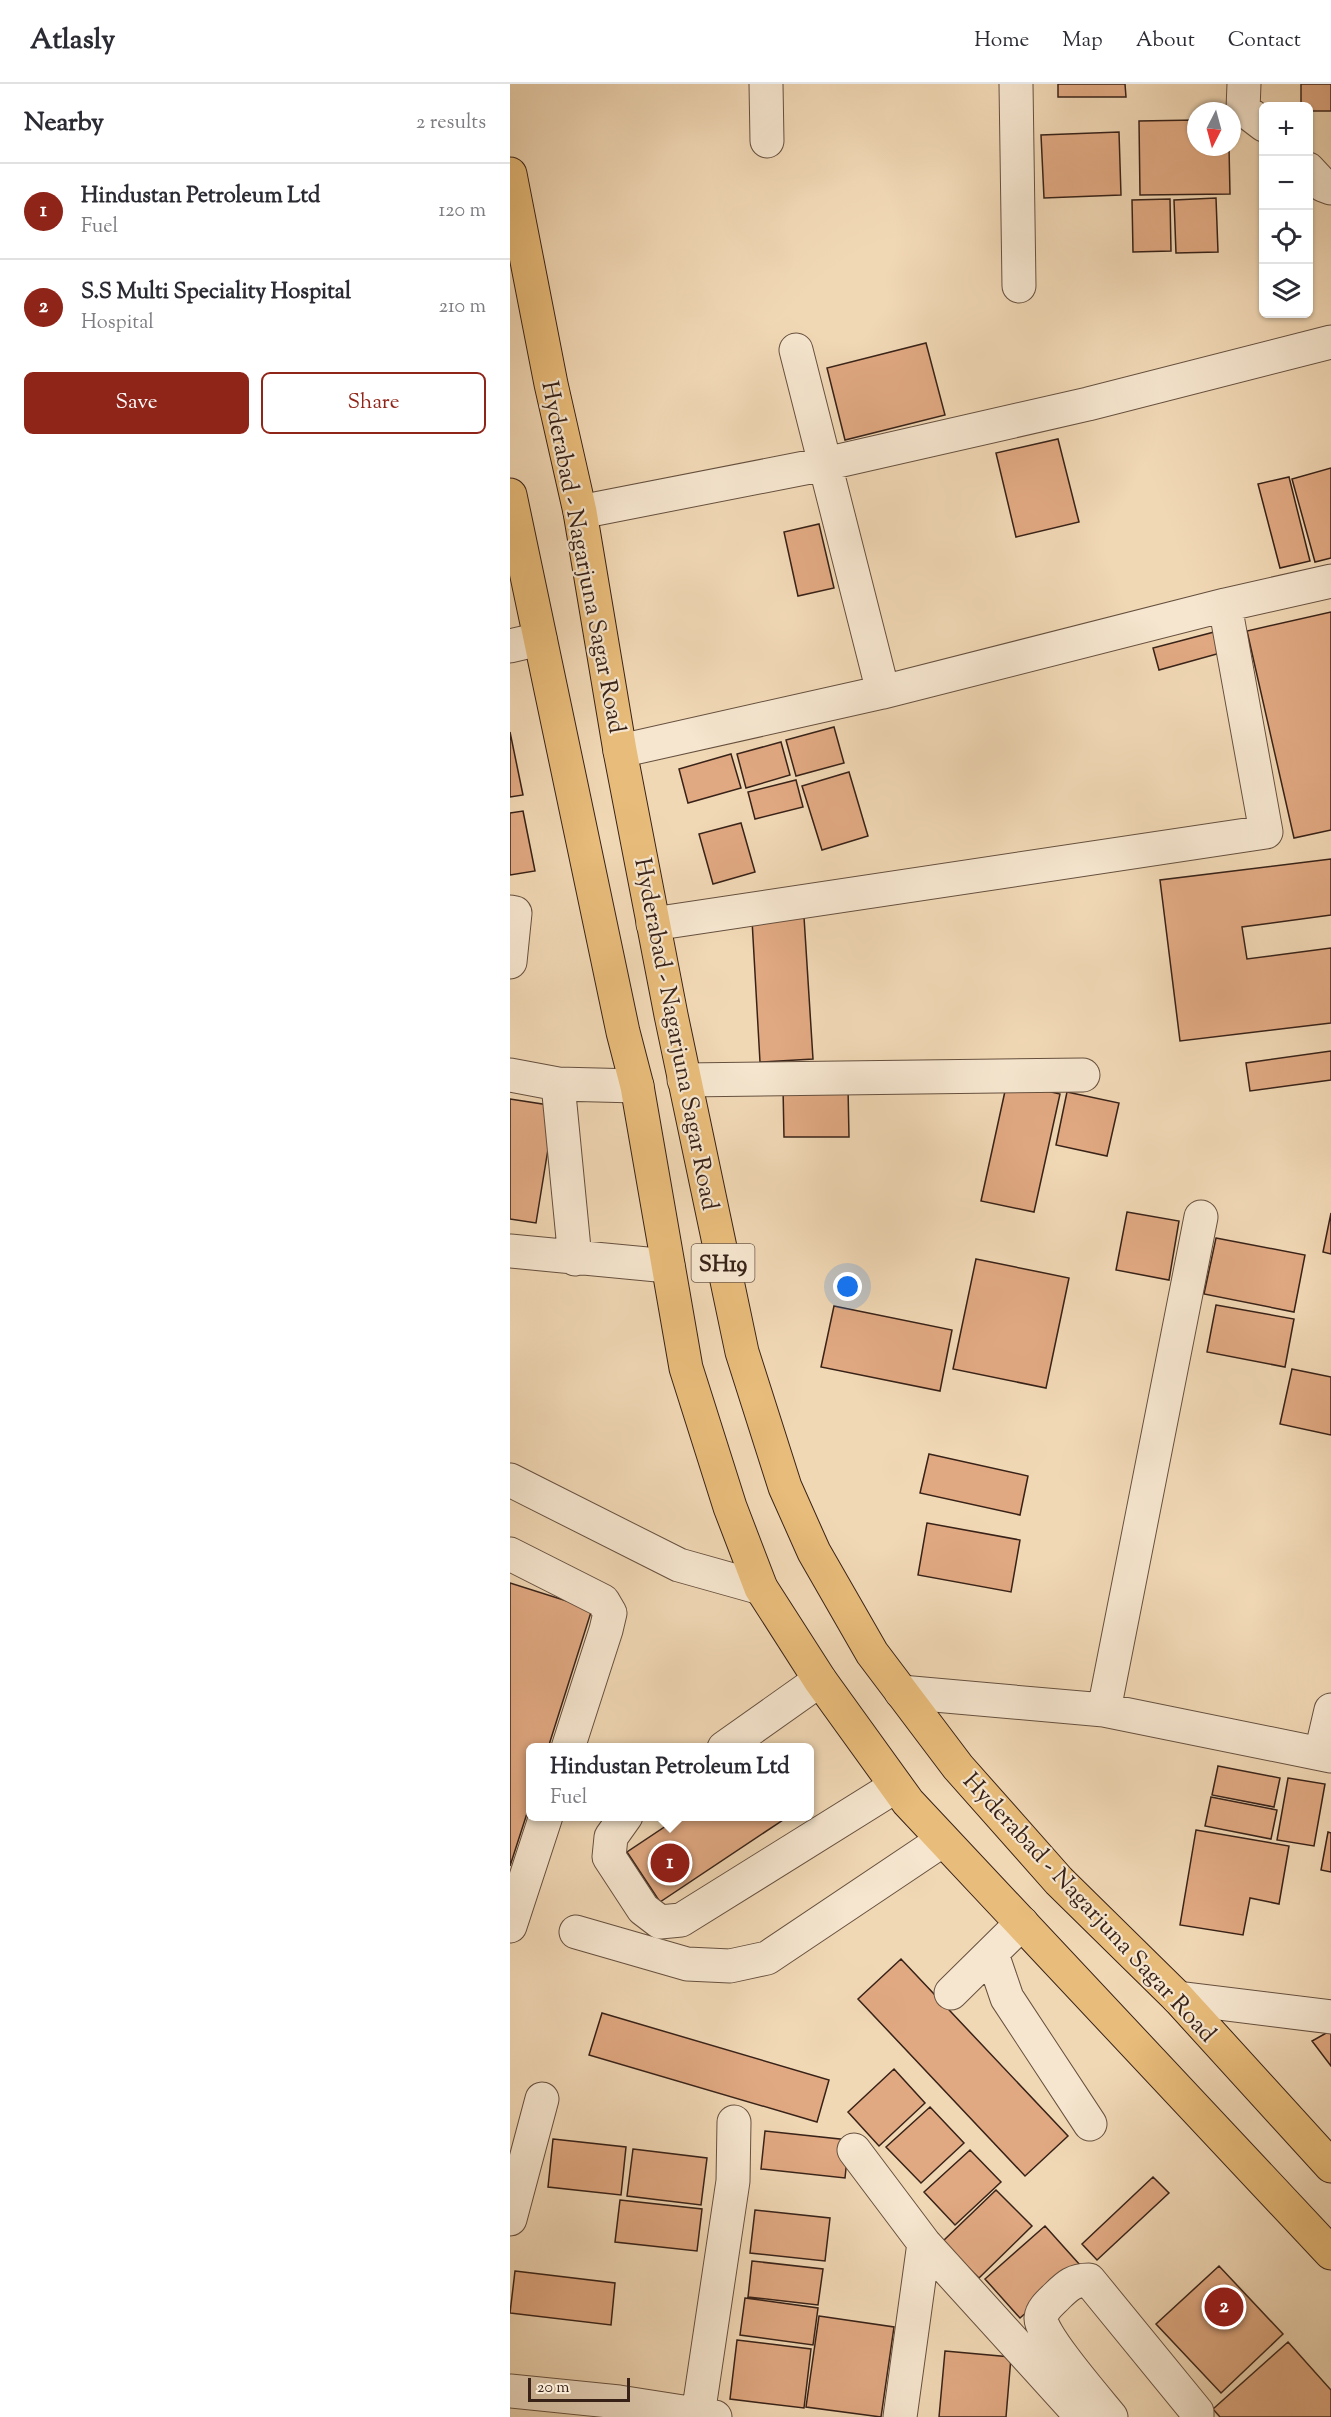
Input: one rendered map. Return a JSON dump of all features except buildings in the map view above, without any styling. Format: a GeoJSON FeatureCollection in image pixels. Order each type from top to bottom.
{"type":"FeatureCollection","features":[{"type":"Feature","properties":{"kind":"main road","name":"Hyderabad - Nagarjuna Sagar Road"},"geometry":{"type":"LineString","coordinates":[[510,174],[551,384],[580,512],[621,751],[684,1080],[742,1352],[785,1487],[820,1562],[872,1653],[958,1767],[1059,1881],[1178,1998],[1331,2166]]}},
{"type":"Feature","properties":{"kind":"main road","name":"Hyderabad - Nagarjuna Sagar Road"},"geometry":{"type":"LineString","coordinates":[[510,495],[525,642],[637,1086],[686,1368],[730,1508],[761,1588],[819,1680],[908,1802],[1331,2253]]}},
{"type":"Feature","properties":{"kind":"street"},"geometry":{"type":"LineString","coordinates":[[766,84],[767,141]]}},
{"type":"Feature","properties":{"kind":"street"},"geometry":{"type":"LineString","coordinates":[[1016,84],[1019,286]]}},
{"type":"Feature","properties":{"kind":"street"},"geometry":{"type":"LineString","coordinates":[[1244,84],[1244,110],[1259,122]]}},
{"type":"Feature","properties":{"kind":"street"},"geometry":{"type":"LineString","coordinates":[[1313,174],[1331,188]]}},
{"type":"Feature","properties":{"kind":"street"},"geometry":{"type":"LineString","coordinates":[[580,512],[825,464],[1088,404],[1331,342]]}},
{"type":"Feature","properties":{"kind":"street"},"geometry":{"type":"LineString","coordinates":[[796,350],[884,692]]}},
{"type":"Feature","properties":{"kind":"street"},"geometry":{"type":"LineString","coordinates":[[621,751],[884,692],[1225,605],[1331,581]]}},
{"type":"Feature","properties":{"kind":"street"},"geometry":{"type":"LineString","coordinates":[[653,924],[1266,832],[1225,605]]}},
{"type":"Feature","properties":{"kind":"street"},"geometry":{"type":"LineString","coordinates":[[510,912],[515,913],[510,962]]}},
{"type":"Feature","properties":{"kind":"street"},"geometry":{"type":"LineString","coordinates":[[510,1075],[558,1084],[637,1086]]}},
{"type":"Feature","properties":{"kind":"street"},"geometry":{"type":"LineString","coordinates":[[684,1080],[1083,1075]]}},
{"type":"Feature","properties":{"kind":"street"},"geometry":{"type":"LineString","coordinates":[[558,1084],[575,1259]]}},
{"type":"Feature","properties":{"kind":"street"},"geometry":{"type":"LineString","coordinates":[[1104,1710],[1201,1217]]}},
{"type":"Feature","properties":{"kind":"street"},"geometry":{"type":"LineString","coordinates":[[510,1251],[575,1259],[668,1266]]}},
{"type":"Feature","properties":{"kind":"street"},"geometry":{"type":"LineString","coordinates":[[510,1480],[680,1565],[761,1588]]}},
{"type":"Feature","properties":{"kind":"street"},"geometry":{"type":"LineString","coordinates":[[510,1554],[603,1601],[610,1613],[570,1743]]}},
{"type":"Feature","properties":{"kind":"street"},"geometry":{"type":"LineString","coordinates":[[731,1743],[819,1680]]}},
{"type":"Feature","properties":{"kind":"street"},"geometry":{"type":"LineString","coordinates":[[901,1692],[1104,1710],[1326,1754],[1331,1710]]}},
{"type":"Feature","properties":{"kind":"street"},"geometry":{"type":"LineString","coordinates":[[623,1821],[611,1838],[609,1857],[643,1909],[660,1922],[681,1920],[897,1786]]}},
{"type":"Feature","properties":{"kind":"street"},"geometry":{"type":"LineString","coordinates":[[510,1926],[544,1821]]}},
{"type":"Feature","properties":{"kind":"street"},"geometry":{"type":"LineString","coordinates":[[576,1932],[687,1964],[730,1966],[767,1958],[943,1840]]}},
{"type":"Feature","properties":{"kind":"street"},"geometry":{"type":"LineString","coordinates":[[951,1993],[1022,1923]]}},
{"type":"Feature","properties":{"kind":"street"},"geometry":{"type":"LineString","coordinates":[[992,1954],[1007,1998],[1090,2124]]}},
{"type":"Feature","properties":{"kind":"street"},"geometry":{"type":"LineString","coordinates":[[1178,1998],[1331,2017]]}},
{"type":"Feature","properties":{"kind":"street"},"geometry":{"type":"LineString","coordinates":[[510,2219],[542,2099]]}},
{"type":"Feature","properties":{"kind":"street"},"geometry":{"type":"LineString","coordinates":[[510,2391],[618,2409],[707,2416],[733,2181],[734,2122]]}},
{"type":"Feature","properties":{"kind":"street"},"geometry":{"type":"LineString","coordinates":[[854,2150],[924,2243],[1082,2417]]}},
{"type":"Feature","properties":{"kind":"street"},"geometry":{"type":"LineString","coordinates":[[900,2417],[924,2243]]}},
{"type":"Feature","properties":{"kind":"street"},"geometry":{"type":"LineString","coordinates":[[1111,2417],[1057,2349],[1040,2319],[1045,2308],[1071,2282],[1089,2280],[1197,2412],[1197,2417]]}},
{"type":"Feature","properties":{"kind":"place","name":"Hindustan Petroleum Ltd"},"geometry":{"type":"Point","coordinates":[670,1863]}},
{"type":"Feature","properties":{"kind":"place","name":"S.S Multi Speciality Hospital"},"geometry":{"type":"Point","coordinates":[1224,2307]}}]}
